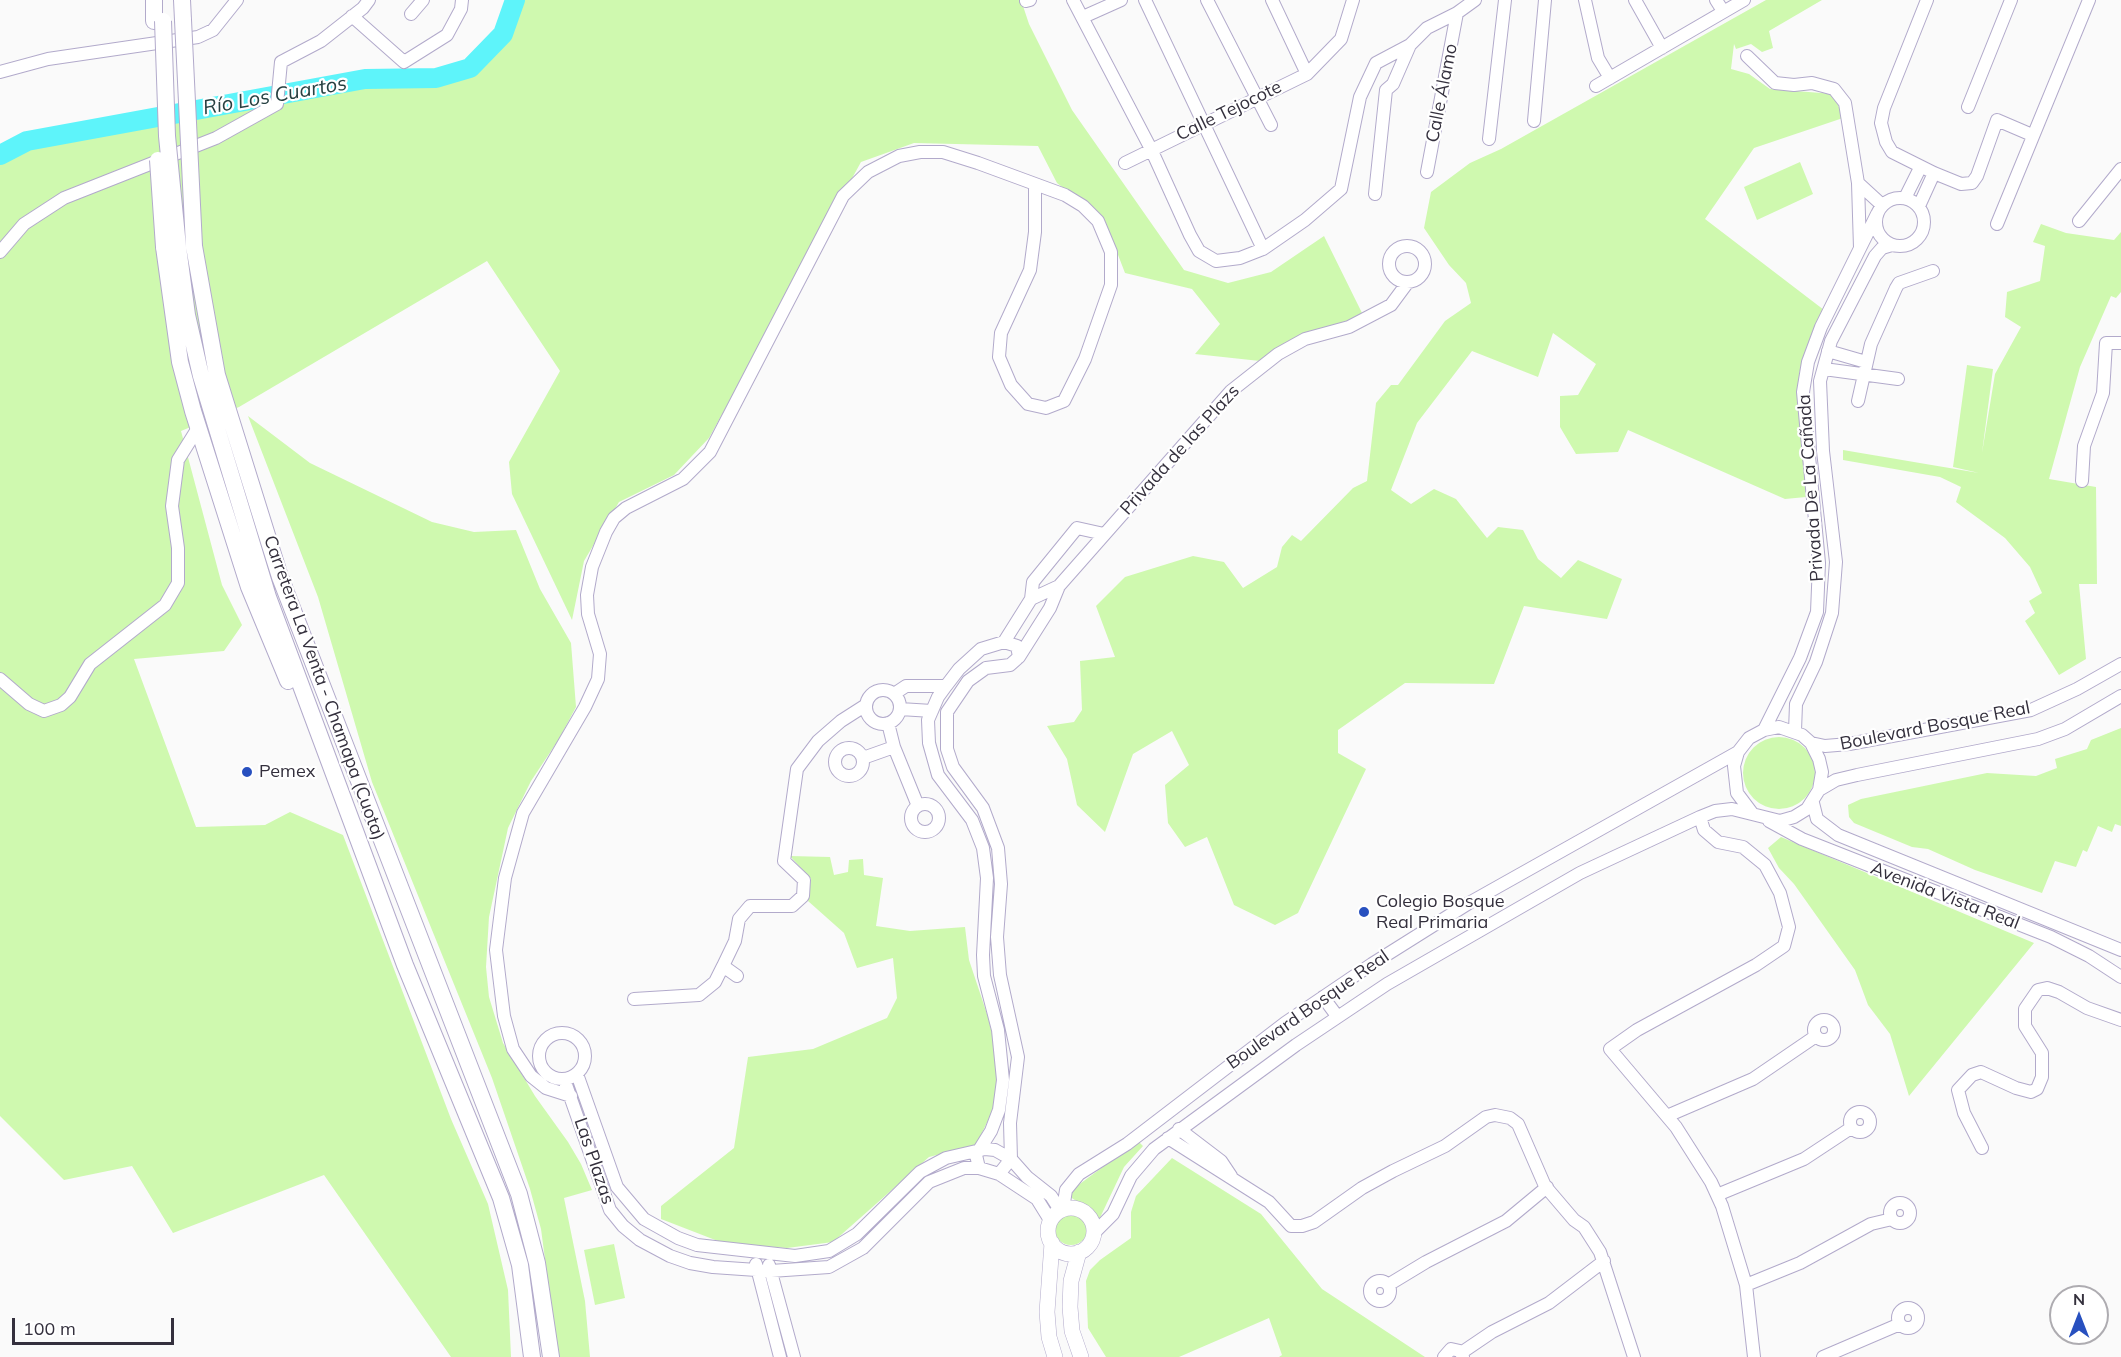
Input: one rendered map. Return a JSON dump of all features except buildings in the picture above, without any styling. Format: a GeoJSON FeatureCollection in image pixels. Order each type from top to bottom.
{"type":"FeatureCollection","features":[{"type":"Feature","properties":{"kind":"highway"},"geometry":{"type":"LineString","coordinates":[[154,0],[158,21]]}},
{"type":"Feature","properties":{"kind":"highway","name":"Carretera La Venta - Chamapa (Cuota)"},"geometry":{"type":"LineString","coordinates":[[163,0],[158,21],[167,136],[187,315],[201,376],[268,597],[328,762],[405,965],[501,1198],[520,1265],[532,1357]]}},
{"type":"Feature","properties":{"kind":"highway","name":"Carretera La Venta - Chamapa (Cuota)"},"geometry":{"type":"LineString","coordinates":[[182,0],[179,247],[279,577],[519,1194],[537,1263],[551,1357]]}},
{"type":"Feature","properties":{"kind":"highway"},"geometry":{"type":"LineString","coordinates":[[179,247],[180,362],[198,428],[249,587],[282,669],[328,762]]}},
{"type":"Feature","properties":{"kind":"main road"},"geometry":{"type":"LineString","coordinates":[[1052,1243],[1066,1253],[1079,1252],[1089,1245],[1094,1233],[1092,1220],[1083,1210],[1058,1213],[1048,1232],[1052,1243],[1047,1312],[1049,1337],[1055,1357]]}},
{"type":"Feature","properties":{"kind":"main road"},"geometry":{"type":"LineString","coordinates":[[1079,1252],[1071,1281],[1070,1307],[1072,1331],[1082,1357]]}},
{"type":"Feature","properties":{"kind":"street"},"geometry":{"type":"LineString","coordinates":[[0,72],[48,59],[198,37],[213,30],[237,0]]}},
{"type":"Feature","properties":{"kind":"street"},"geometry":{"type":"LineString","coordinates":[[0,252],[24,224],[64,198],[216,138],[277,104],[281,62],[321,40],[369,0]]}},
{"type":"Feature","properties":{"kind":"street"},"geometry":{"type":"LineString","coordinates":[[411,14],[423,0]]}},
{"type":"Feature","properties":{"kind":"street"},"geometry":{"type":"LineString","coordinates":[[352,16],[404,62],[447,35],[461,9],[462,0]]}},
{"type":"Feature","properties":{"kind":"street"},"geometry":{"type":"LineString","coordinates":[[1073,0],[1151,149],[1199,251],[1216,261],[1240,258],[1263,249],[1305,220],[1341,189],[1360,97],[1376,63],[1410,45],[1427,28],[1457,13],[1475,0]]}},
{"type":"Feature","properties":{"kind":"street"},"geometry":{"type":"LineString","coordinates":[[1083,17],[1121,0]]}},
{"type":"Feature","properties":{"kind":"street"},"geometry":{"type":"LineString","coordinates":[[1145,0],[1263,249]]}},
{"type":"Feature","properties":{"kind":"street"},"geometry":{"type":"LineString","coordinates":[[1207,0],[1271,126]]}},
{"type":"Feature","properties":{"kind":"street"},"geometry":{"type":"LineString","coordinates":[[1272,0],[1307,74],[1341,39],[1353,4]]}},
{"type":"Feature","properties":{"kind":"street"},"geometry":{"type":"LineString","coordinates":[[1489,139],[1505,0]]}},
{"type":"Feature","properties":{"kind":"street"},"geometry":{"type":"LineString","coordinates":[[1534,121],[1545,0]]}},
{"type":"Feature","properties":{"kind":"street"},"geometry":{"type":"LineString","coordinates":[[1585,0],[1598,58],[1610,78]]}},
{"type":"Feature","properties":{"kind":"street"},"geometry":{"type":"LineString","coordinates":[[1635,0],[1662,48]]}},
{"type":"Feature","properties":{"kind":"street"},"geometry":{"type":"LineString","coordinates":[[1716,0],[1723,11]]}},
{"type":"Feature","properties":{"kind":"street"},"geometry":{"type":"LineString","coordinates":[[1596,86],[1744,0]]}},
{"type":"Feature","properties":{"kind":"street"},"geometry":{"type":"LineString","coordinates":[[1927,0],[1884,108],[1881,123],[1886,142],[1892,152],[1920,168],[1961,183],[1972,183],[1977,177],[1997,120],[2032,135]]}},
{"type":"Feature","properties":{"kind":"street"},"geometry":{"type":"LineString","coordinates":[[1968,107],[2011,0]]}},
{"type":"Feature","properties":{"kind":"street"},"geometry":{"type":"LineString","coordinates":[[1996,224],[2089,0]]}},
{"type":"Feature","properties":{"kind":"street","name":"Calle Álamo"},"geometry":{"type":"LineString","coordinates":[[1427,172],[1457,13]]}},
{"type":"Feature","properties":{"kind":"street"},"geometry":{"type":"LineString","coordinates":[[1375,194],[1386,90],[1393,84],[1410,45]]}},
{"type":"Feature","properties":{"kind":"street"},"geometry":{"type":"LineString","coordinates":[[1747,56],[1775,83],[1794,85],[1812,83],[1834,89],[1845,103],[1858,183],[1861,251]]}},
{"type":"Feature","properties":{"kind":"street","name":"Calle Tejocote"},"geometry":{"type":"LineString","coordinates":[[1125,163],[1307,74]]}},
{"type":"Feature","properties":{"kind":"street"},"geometry":{"type":"LineString","coordinates":[[571,1096],[546,1088],[531,1076],[513,1049],[504,1016],[496,950],[505,878],[523,813],[585,707],[598,679],[600,654],[588,614],[587,595],[592,567],[606,532],[614,518],[626,508],[683,479],[710,452],[843,196],[858,179],[888,160],[909,154],[931,152],[978,163],[1035,186],[1065,195],[1091,213],[1108,241],[1113,264],[1111,285],[1101,320],[1069,396],[1059,405],[1046,408],[1028,404],[1011,385],[1001,365],[999,349],[1001,333],[1030,270],[1035,232],[1035,186]]}},
{"type":"Feature","properties":{"kind":"street"},"geometry":{"type":"LineString","coordinates":[[1905,198],[1920,168]]}},
{"type":"Feature","properties":{"kind":"street"},"geometry":{"type":"LineString","coordinates":[[2079,221],[2121,169]]}},
{"type":"Feature","properties":{"kind":"street"},"geometry":{"type":"LineString","coordinates":[[1919,206],[1934,173]]}},
{"type":"Feature","properties":{"kind":"street"},"geometry":{"type":"LineString","coordinates":[[1858,183],[1880,210],[1880,234],[1892,245],[1907,245],[1920,236],[1925,221],[1919,206],[1905,198],[1896,198],[1880,210]]}},
{"type":"Feature","properties":{"kind":"street","name":"Privada De La Cañada"},"geometry":{"type":"LineString","coordinates":[[1764,730],[1800,658],[1817,612],[1820,563],[1803,392],[1808,362],[1821,327],[1880,210]]}},
{"type":"Feature","properties":{"kind":"street","name":"Privada De La Cañada"},"geometry":{"type":"LineString","coordinates":[[1795,731],[1796,704],[1816,662],[1832,613],[1836,562],[1823,451],[1820,381],[1831,341],[1875,256],[1882,248],[1892,245]]}},
{"type":"Feature","properties":{"kind":"street"},"geometry":{"type":"LineString","coordinates":[[1858,401],[1871,344],[1899,283],[1934,271]]}},
{"type":"Feature","properties":{"kind":"street","name":"Privada de las Plazs"},"geometry":{"type":"LineString","coordinates":[[1019,657],[1050,608],[1059,586],[1231,391],[1278,354],[1305,339],[1349,327],[1391,305],[1408,282]]}},
{"type":"Feature","properties":{"kind":"street"},"geometry":{"type":"LineString","coordinates":[[2082,481],[2084,446],[2103,393],[2106,343],[2121,342]]}},
{"type":"Feature","properties":{"kind":"street"},"geometry":{"type":"LineString","coordinates":[[1828,351],[1865,368],[1898,379]]}},
{"type":"Feature","properties":{"kind":"street"},"geometry":{"type":"LineString","coordinates":[[1824,369],[1865,368]]}},
{"type":"Feature","properties":{"kind":"street"},"geometry":{"type":"LineString","coordinates":[[0,679],[30,704],[44,711],[61,705],[70,697],[90,664],[165,605],[178,583],[178,548],[172,507],[178,460],[198,428]]}},
{"type":"Feature","properties":{"kind":"street"},"geometry":{"type":"LineString","coordinates":[[1004,642],[1031,599],[1034,582],[1077,528],[1104,534]]}},
{"type":"Feature","properties":{"kind":"street","name":"Privada de las Plazs"},"geometry":{"type":"LineString","coordinates":[[1031,599],[1059,586]]}},
{"type":"Feature","properties":{"kind":"street"},"geometry":{"type":"LineString","coordinates":[[1031,599],[1050,608]]}},
{"type":"Feature","properties":{"kind":"street"},"geometry":{"type":"LineString","coordinates":[[999,1174],[1011,1159],[1010,1123],[1018,1057],[1000,975],[997,937],[1001,884],[998,848],[983,808],[961,780],[946,749],[947,712],[968,681],[986,668],[1010,666],[1019,657],[1017,646],[1004,642],[981,649],[959,669],[946,686],[928,720],[929,743],[938,774],[972,820],[983,848],[987,878],[982,955],[986,984],[1000,1038],[1002,1092],[991,1131],[978,1150],[976,1160],[979,1168],[999,1174],[1058,1213]]}},
{"type":"Feature","properties":{"kind":"street","name":"Boulevard Bosque Real"},"geometry":{"type":"LineString","coordinates":[[1811,743],[1825,746],[1849,744],[2031,710],[2077,689],[2121,664]]}},
{"type":"Feature","properties":{"kind":"street"},"geometry":{"type":"LineString","coordinates":[[634,999],[699,995],[716,982],[735,941],[739,920],[750,906],[792,906],[803,896],[804,880],[784,861],[796,769],[818,741],[841,721],[866,705],[871,696],[880,691],[894,694],[906,686],[946,686]]}},
{"type":"Feature","properties":{"kind":"street"},"geometry":{"type":"LineString","coordinates":[[841,721],[872,720],[888,723],[896,718],[900,709],[894,694]]}},
{"type":"Feature","properties":{"kind":"street","name":"Boulevard Bosque Real"},"geometry":{"type":"LineString","coordinates":[[1819,790],[1836,780],[1857,774],[2038,740],[2064,729],[2121,696]]}},
{"type":"Feature","properties":{"kind":"street"},"geometry":{"type":"LineString","coordinates":[[866,705],[872,720]]}},
{"type":"Feature","properties":{"kind":"street"},"geometry":{"type":"LineString","coordinates":[[900,709],[932,711]]}},
{"type":"Feature","properties":{"kind":"street"},"geometry":{"type":"LineString","coordinates":[[888,723],[894,747],[918,806]]}},
{"type":"Feature","properties":{"kind":"street"},"geometry":{"type":"LineString","coordinates":[[1779,728],[1795,731],[1811,743],[1819,759],[1822,772],[1819,790],[1813,802],[1794,817],[1780,821],[1766,819],[1752,813],[1737,793],[1734,766],[1738,752],[1749,738],[1764,730],[1779,728]]}},
{"type":"Feature","properties":{"kind":"street"},"geometry":{"type":"LineString","coordinates":[[863,758],[894,747]]}},
{"type":"Feature","properties":{"kind":"street","name":"Boulevard Bosque Real"},"geometry":{"type":"LineString","coordinates":[[1058,1213],[1066,1190],[1079,1174],[1127,1144],[1219,1072],[1323,997],[1469,903],[1738,752]]}},
{"type":"Feature","properties":{"kind":"street","name":"Avenida Vista Real"},"geometry":{"type":"LineString","coordinates":[[1813,802],[1817,819],[1838,835],[2121,950]]}},
{"type":"Feature","properties":{"kind":"street","name":"Boulevard Bosque Real"},"geometry":{"type":"LineString","coordinates":[[1094,1233],[1104,1227],[1113,1214],[1139,1163],[1168,1138],[1337,1016],[1387,984],[1580,873],[1716,811],[1732,809],[1752,813]]}},
{"type":"Feature","properties":{"kind":"street"},"geometry":{"type":"LineString","coordinates":[[1701,817],[1704,830],[1718,842],[1743,847],[1765,864],[1780,893],[1789,927],[1784,946],[1766,959],[1637,1030],[1610,1049],[1667,1116],[1717,1195],[1746,1285],[1754,1357]]}},
{"type":"Feature","properties":{"kind":"street","name":"Avenida Vista Real"},"geometry":{"type":"LineString","coordinates":[[1766,819],[1802,839],[2051,937],[2089,956],[2121,978]]}},
{"type":"Feature","properties":{"kind":"street"},"geometry":{"type":"LineString","coordinates":[[723,966],[737,976]]}},
{"type":"Feature","properties":{"kind":"street"},"geometry":{"type":"LineString","coordinates":[[1982,1148],[1964,1113],[1958,1090],[1972,1075],[1981,1072],[2016,1088],[2031,1092],[2037,1089],[2042,1077],[2042,1053],[2025,1026],[2025,1009],[2038,990],[2047,988],[2059,992],[2087,1008],[2121,1020]]}},
{"type":"Feature","properties":{"kind":"street"},"geometry":{"type":"LineString","coordinates":[[1323,997],[1337,1016]]}},
{"type":"Feature","properties":{"kind":"street"},"geometry":{"type":"LineString","coordinates":[[556,1034],[572,1035],[583,1045],[585,1060],[577,1074],[564,1079],[550,1077],[540,1064],[540,1049],[549,1037],[556,1034]]}},
{"type":"Feature","properties":{"kind":"street"},"geometry":{"type":"LineString","coordinates":[[1667,1116],[1753,1079],[1816,1036]]}},
{"type":"Feature","properties":{"kind":"street","name":"Las Plazas"},"geometry":{"type":"LineString","coordinates":[[577,1074],[617,1187],[644,1220],[697,1245],[795,1257],[829,1251],[857,1234],[920,1172],[946,1158],[978,1150]]}},
{"type":"Feature","properties":{"kind":"street","name":"Las Plazas"},"geometry":{"type":"LineString","coordinates":[[564,1079],[610,1210],[623,1226],[640,1240],[670,1256],[712,1267],[812,1270],[846,1260],[881,1231],[929,1182],[952,1171],[979,1168]]}},
{"type":"Feature","properties":{"kind":"street"},"geometry":{"type":"LineString","coordinates":[[1168,1138],[1218,1172],[1231,1176],[1269,1202],[1291,1226],[1302,1226],[1314,1222],[1362,1188],[1444,1146],[1486,1117],[1495,1115],[1510,1118],[1518,1124],[1535,1166],[1547,1187],[1574,1220],[1584,1227],[1604,1261],[1630,1355]]}},
{"type":"Feature","properties":{"kind":"street"},"geometry":{"type":"LineString","coordinates":[[1717,1195],[1804,1159],[1851,1128]]}},
{"type":"Feature","properties":{"kind":"street"},"geometry":{"type":"LineString","coordinates":[[1179,1129],[1221,1161],[1231,1176]]}},
{"type":"Feature","properties":{"kind":"street"},"geometry":{"type":"LineString","coordinates":[[978,1150],[995,1150],[1011,1159],[1027,1177],[1051,1196],[1058,1213]]}},
{"type":"Feature","properties":{"kind":"street"},"geometry":{"type":"LineString","coordinates":[[1388,1285],[1426,1262],[1506,1221],[1547,1187]]}},
{"type":"Feature","properties":{"kind":"street"},"geometry":{"type":"LineString","coordinates":[[1746,1285],[1800,1263],[1871,1224],[1892,1219]]}},
{"type":"Feature","properties":{"kind":"street"},"geometry":{"type":"LineString","coordinates":[[761,1254],[757,1270],[780,1357]]}},
{"type":"Feature","properties":{"kind":"street"},"geometry":{"type":"LineString","coordinates":[[761,1254],[771,1270],[794,1357]]}},
{"type":"Feature","properties":{"kind":"street"},"geometry":{"type":"LineString","coordinates":[[1444,1357],[1451,1349],[1462,1355],[1492,1332],[1549,1303],[1604,1261]]}},
{"type":"Feature","properties":{"kind":"street"},"geometry":{"type":"LineString","coordinates":[[1823,1357],[1900,1324]]}},
{"type":"Feature","properties":{"kind":"green space"},"geometry":{"type":"Polygon","coordinates":[[[515,0],[1021,0],[1029,24],[1072,110],[1184,270],[1228,283],[1271,272],[1324,236],[1363,315],[1260,361],[1195,354],[1220,324],[1192,289],[1125,273],[1105,221],[1057,183],[1038,146],[914,143],[861,162],[709,438],[674,475],[619,502],[584,561],[572,620],[512,494],[509,462],[560,371],[487,261],[239,407],[181,431],[222,585],[242,625],[224,651],[134,659],[196,827],[265,825],[290,812],[343,835],[451,1119],[488,1204],[508,1290],[511,1357],[451,1357],[324,1175],[173,1233],[132,1166],[64,1180],[0,1116],[0,155],[27,141],[365,79],[437,78],[470,68],[503,34],[515,0]]]}},
{"type":"Feature","properties":{"kind":"green space"},"geometry":{"type":"Polygon","coordinates":[[[1766,0],[1822,0],[1769,31],[1773,48],[1762,52],[1751,44],[1736,49],[1734,44],[1731,69],[1749,74],[1770,89],[1834,94],[1843,118],[1754,148],[1705,219],[1824,310],[1799,373],[1806,497],[1785,499],[1628,430],[1618,452],[1576,454],[1560,427],[1560,396],[1578,395],[1596,364],[1553,333],[1538,377],[1472,351],[1417,423],[1391,490],[1411,504],[1434,489],[1456,499],[1487,538],[1498,527],[1523,530],[1538,559],[1561,578],[1578,560],[1622,579],[1607,619],[1524,606],[1494,684],[1405,683],[1338,730],[1338,753],[1366,769],[1298,913],[1275,925],[1234,905],[1207,837],[1185,847],[1168,823],[1165,785],[1189,765],[1172,731],[1133,754],[1105,832],[1077,805],[1067,759],[1047,726],[1074,722],[1082,710],[1080,661],[1115,657],[1096,606],[1125,577],[1193,556],[1224,562],[1243,588],[1277,567],[1282,547],[1292,535],[1301,541],[1353,488],[1367,481],[1376,403],[1391,385],[1398,385],[1445,321],[1471,303],[1466,283],[1449,265],[1424,228],[1431,192],[1470,163],[1501,149],[1766,0]]]}},
{"type":"Feature","properties":{"kind":"green space"},"geometry":{"type":"Polygon","coordinates":[[[1800,162],[1813,194],[1757,220],[1744,187],[1800,162]]]}},
{"type":"Feature","properties":{"kind":"green space"},"geometry":{"type":"Polygon","coordinates":[[[2041,224],[2066,233],[2114,240],[2121,232],[2121,292],[2116,298],[2111,296],[2080,367],[2049,479],[2096,487],[2097,584],[2079,584],[2086,659],[2059,675],[2025,621],[2035,613],[2029,601],[2042,593],[2030,567],[2005,538],[1956,502],[1961,487],[1940,477],[1843,460],[1843,450],[1979,473],[1953,467],[1967,365],[1993,369],[1982,453],[1995,374],[2021,327],[2005,317],[2007,292],[2040,281],[2045,246],[2033,242],[2041,224]]]}},
{"type":"Feature","properties":{"kind":"green space"},"geometry":{"type":"Polygon","coordinates":[[[248,416],[310,463],[432,522],[474,532],[516,530],[540,589],[571,643],[576,707],[559,739],[531,781],[508,828],[489,917],[486,967],[489,997],[503,1043],[535,1096],[568,1142],[592,1190],[564,1198],[585,1301],[590,1357],[558,1357],[541,1229],[530,1189],[492,1078],[372,782],[318,597],[248,416]]]}},
{"type":"Feature","properties":{"kind":"green space"},"geometry":{"type":"Polygon","coordinates":[[[2121,728],[2121,826],[2115,824],[2112,832],[2098,826],[2087,852],[2083,850],[2076,867],[2055,861],[2042,893],[1975,870],[1928,849],[1912,847],[1854,823],[1849,817],[1848,805],[1861,799],[1987,773],[2036,776],[2057,768],[2055,759],[2087,749],[2091,740],[2121,728]]]}},
{"type":"Feature","properties":{"kind":"green space"},"geometry":{"type":"Polygon","coordinates":[[[1779,737],[1799,743],[1809,753],[1815,773],[1809,793],[1799,803],[1779,809],[1759,803],[1749,793],[1743,773],[1749,753],[1759,743],[1779,737]]]}},
{"type":"Feature","properties":{"kind":"green space"},"geometry":{"type":"Polygon","coordinates":[[[1781,837],[2034,943],[1909,1096],[1890,1034],[1868,1005],[1855,970],[1794,884],[1779,868],[1768,848],[1781,837]]]}},
{"type":"Feature","properties":{"kind":"green space"},"geometry":{"type":"Polygon","coordinates":[[[790,856],[830,857],[834,875],[848,872],[849,860],[863,859],[864,875],[883,878],[876,926],[910,931],[965,927],[969,960],[988,1017],[998,1059],[995,1106],[976,1145],[929,1157],[833,1242],[787,1248],[723,1243],[661,1219],[661,1206],[734,1148],[748,1057],[813,1049],[887,1018],[897,998],[893,958],[857,968],[844,933],[808,901],[811,879],[790,856]]]}},
{"type":"Feature","properties":{"kind":"green space"},"geometry":{"type":"Polygon","coordinates":[[[1138,1141],[1143,1146],[1124,1167],[1097,1224],[1092,1212],[1069,1196],[1077,1186],[1138,1141]]]}},
{"type":"Feature","properties":{"kind":"green space"},"geometry":{"type":"Polygon","coordinates":[[[1172,1158],[1261,1214],[1322,1289],[1425,1357],[1279,1357],[1282,1355],[1269,1318],[1179,1357],[1106,1357],[1088,1328],[1086,1281],[1090,1270],[1100,1260],[1131,1238],[1131,1212],[1136,1196],[1172,1158]]]}},
{"type":"Feature","properties":{"kind":"green space"},"geometry":{"type":"Polygon","coordinates":[[[1071,1211],[1083,1216],[1088,1228],[1083,1240],[1071,1245],[1059,1240],[1054,1228],[1059,1216],[1071,1211]]]}},
{"type":"Feature","properties":{"kind":"green space"},"geometry":{"type":"Polygon","coordinates":[[[614,1244],[625,1298],[595,1305],[584,1250],[614,1244]]]}},
{"type":"Feature","properties":{"kind":"waterway","name":"Río Los Cuartos"},"geometry":{"type":"LineString","coordinates":[[0,155],[27,141],[365,79],[436,78],[470,68],[503,34],[515,0]]}},
{"type":"Feature","properties":{"kind":"place","name":"Pemex"},"geometry":{"type":"Point","coordinates":[247,772]}},
{"type":"Feature","properties":{"kind":"place","name":"Colegio Bosque Real Primaria"},"geometry":{"type":"Point","coordinates":[1364,912]}}]}
